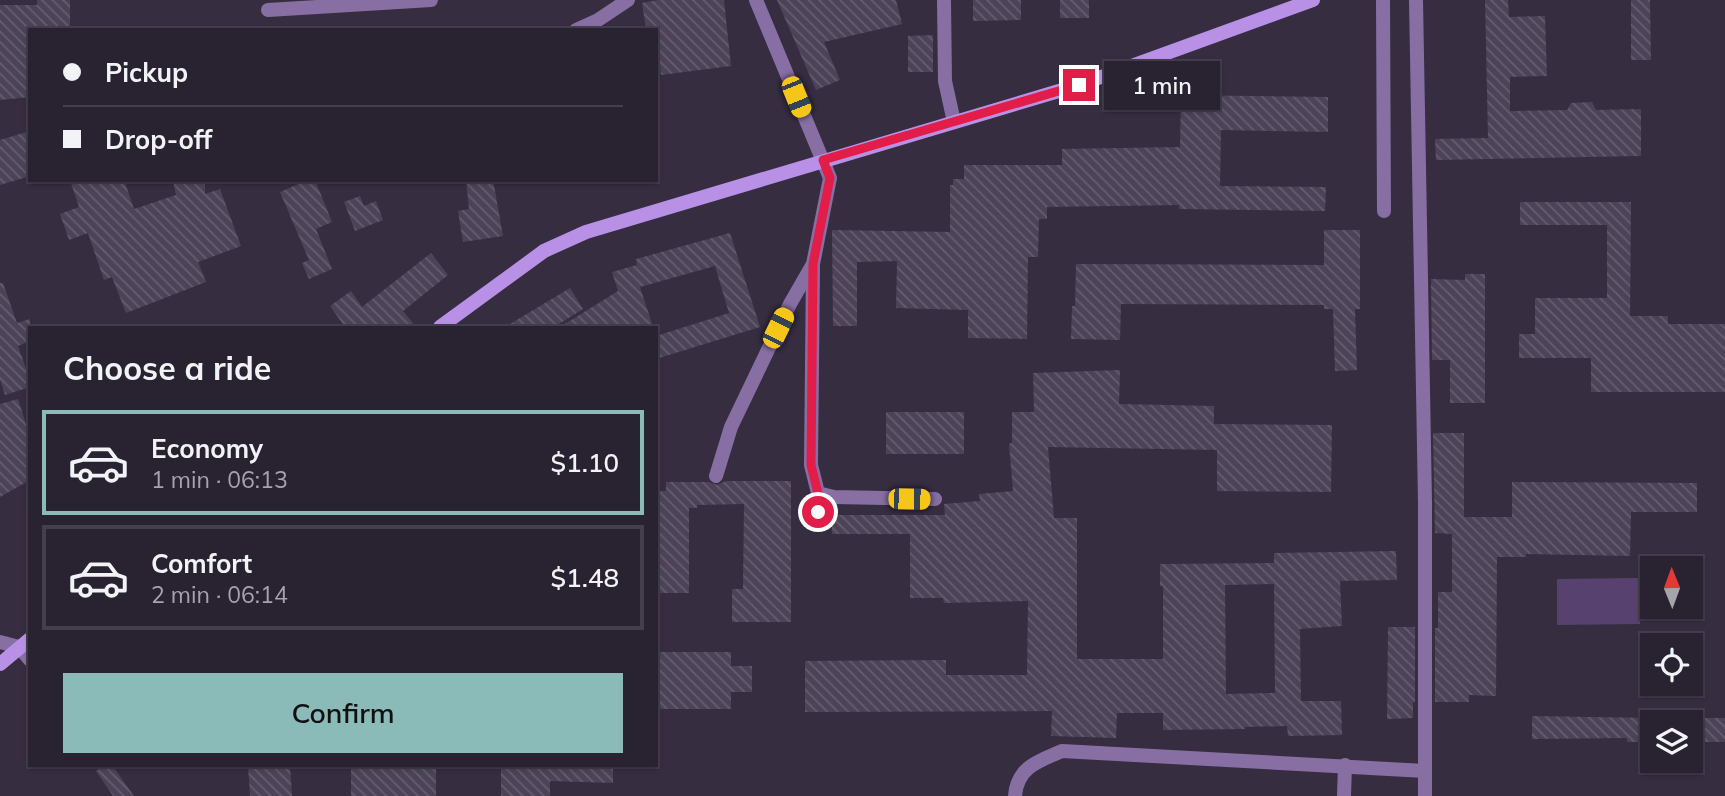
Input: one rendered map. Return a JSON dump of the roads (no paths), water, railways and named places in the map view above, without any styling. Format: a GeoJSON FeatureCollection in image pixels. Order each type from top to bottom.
{"type":"FeatureCollection","features":[{"type":"Feature","properties":{"kind":"main road"},"geometry":{"type":"LineString","coordinates":[[441,326],[544,251],[586,232],[1079,85],[1313,0]]}},
{"type":"Feature","properties":{"kind":"main road"},"geometry":{"type":"LineString","coordinates":[[0,664],[25,643]]}},
{"type":"Feature","properties":{"kind":"street"},"geometry":{"type":"LineString","coordinates":[[268,10],[431,0]]}},
{"type":"Feature","properties":{"kind":"street"},"geometry":{"type":"LineString","coordinates":[[580,28],[628,0]]}},
{"type":"Feature","properties":{"kind":"street"},"geometry":{"type":"LineString","coordinates":[[756,0],[830,178],[813,264],[811,465],[818,493],[818,512]]}},
{"type":"Feature","properties":{"kind":"street"},"geometry":{"type":"LineString","coordinates":[[944,0],[945,81],[954,122]]}},
{"type":"Feature","properties":{"kind":"street"},"geometry":{"type":"LineString","coordinates":[[1382,0],[1384,211]]}},
{"type":"Feature","properties":{"kind":"street"},"geometry":{"type":"LineString","coordinates":[[1416,0],[1425,502],[1425,796]]}},
{"type":"Feature","properties":{"kind":"street"},"geometry":{"type":"LineString","coordinates":[[716,476],[731,427],[790,304],[813,264]]}},
{"type":"Feature","properties":{"kind":"street"},"geometry":{"type":"LineString","coordinates":[[818,493],[834,498],[935,499]]}},
{"type":"Feature","properties":{"kind":"street"},"geometry":{"type":"LineString","coordinates":[[0,642],[25,643]]}},
{"type":"Feature","properties":{"kind":"street"},"geometry":{"type":"LineString","coordinates":[[1015,796],[1016,785],[1031,764],[1062,751],[1425,771]]}},
{"type":"Feature","properties":{"kind":"street"},"geometry":{"type":"LineString","coordinates":[[1344,796],[1345,765]]}}]}
